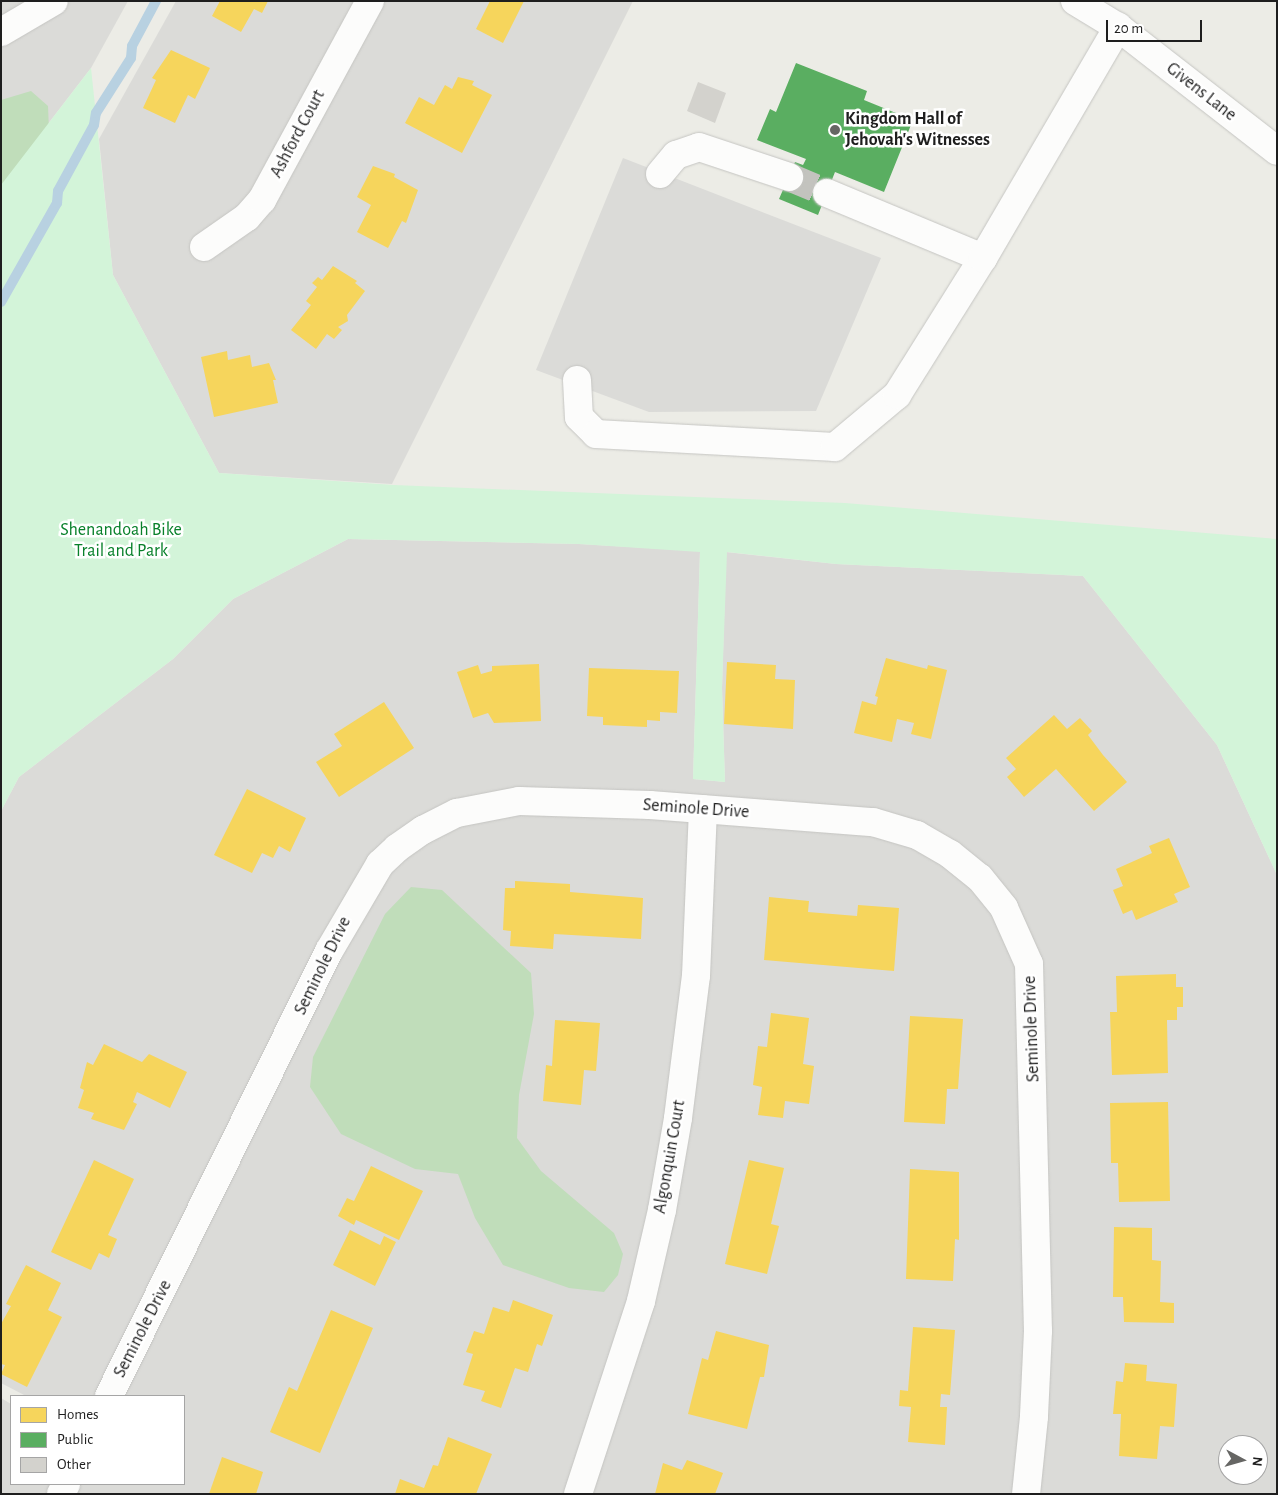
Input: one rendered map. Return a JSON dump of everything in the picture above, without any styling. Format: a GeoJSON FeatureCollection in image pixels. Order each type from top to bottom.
{"type":"FeatureCollection","features":[{"type":"Feature","properties":{"kind":"street"},"geometry":{"type":"LineString","coordinates":[[1,32],[54,1]]}},
{"type":"Feature","properties":{"kind":"street","name":"Ashford Court"},"geometry":{"type":"LineString","coordinates":[[204,247],[247,217],[262,200],[370,1]]}},
{"type":"Feature","properties":{"kind":"street","name":"Givens Lane"},"geometry":{"type":"LineString","coordinates":[[1075,1],[1118,27],[1277,151]]}},
{"type":"Feature","properties":{"kind":"street"},"geometry":{"type":"LineString","coordinates":[[577,380],[579,416],[596,434],[835,447],[897,395],[983,258],[1118,27]]}},
{"type":"Feature","properties":{"kind":"street"},"geometry":{"type":"LineString","coordinates":[[660,174],[676,155],[700,147],[789,177]]}},
{"type":"Feature","properties":{"kind":"street"},"geometry":{"type":"LineString","coordinates":[[827,193],[983,258]]}},
{"type":"Feature","properties":{"kind":"street","name":"Seminole Drive"},"geometry":{"type":"LineString","coordinates":[[109,1395],[329,951],[380,864],[422,830],[457,813],[495,804],[545,800],[702,809],[873,822],[917,835],[950,854],[980,878],[1004,908],[1021,942],[1029,964],[1033,1020],[1038,1331],[1034,1417],[1026,1494]]}},
{"type":"Feature","properties":{"kind":"street","name":"Algonquin Court"},"geometry":{"type":"LineString","coordinates":[[578,1494],[641,1301],[662,1210],[678,1118],[696,976],[702,809]]}},
{"type":"Feature","properties":{"kind":"shaded area"},"geometry":{"type":"Polygon","coordinates":[[[1,1],[128,1],[91,68],[1,185],[1,1]]]}},
{"type":"Feature","properties":{"kind":"shaded area"},"geometry":{"type":"Polygon","coordinates":[[[176,1],[633,1],[392,484],[219,473],[113,275],[99,139],[176,1]]]}},
{"type":"Feature","properties":{"kind":"shaded area"},"geometry":{"type":"Polygon","coordinates":[[[623,158],[881,258],[816,411],[649,412],[536,370],[623,158]]]}},
{"type":"Feature","properties":{"kind":"shaded area"},"geometry":{"type":"Polygon","coordinates":[[[348,539],[579,544],[700,551],[693,779],[725,782],[722,688],[726,552],[836,564],[1083,576],[1217,745],[1277,875],[1277,1494],[1,1494],[1,1398],[10,1403],[10,1485],[185,1485],[185,1395],[24,1395],[1,1383],[1,811],[19,777],[173,659],[233,599],[348,539]]]}},
{"type":"Feature","properties":{"kind":"green space","name":"Shenandoah Bike Trail and Park"},"geometry":{"type":"Polygon","coordinates":[[[91,68],[113,275],[219,473],[394,485],[845,503],[1277,539],[1277,875],[1217,745],[1083,576],[836,564],[727,552],[722,688],[725,782],[693,779],[700,552],[579,544],[348,539],[233,599],[173,659],[19,777],[1,811],[1,185],[91,68]]]}},
{"type":"Feature","properties":{"kind":"green space"},"geometry":{"type":"Polygon","coordinates":[[[31,91],[48,106],[50,155],[1,338],[1,100],[31,91]]]}},
{"type":"Feature","properties":{"kind":"green space"},"geometry":{"type":"Polygon","coordinates":[[[411,887],[442,890],[531,973],[534,1014],[519,1095],[517,1138],[541,1171],[614,1233],[623,1254],[618,1275],[604,1292],[569,1288],[503,1265],[475,1218],[458,1174],[415,1169],[341,1134],[310,1087],[313,1057],[385,914],[411,887]]]}},
{"type":"Feature","properties":{"kind":"building: Homes"},"geometry":{"type":"Polygon","coordinates":[[[220,1],[268,1],[262,13],[254,9],[241,32],[212,16],[220,1]]]}},
{"type":"Feature","properties":{"kind":"building: Homes"},"geometry":{"type":"Polygon","coordinates":[[[490,1],[524,1],[503,43],[476,29],[490,1]]]}},
{"type":"Feature","properties":{"kind":"building: Homes"},"geometry":{"type":"Polygon","coordinates":[[[171,50],[210,68],[195,99],[188,95],[175,123],[143,108],[156,80],[152,78],[171,50]]]}},
{"type":"Feature","properties":{"kind":"building: Homes"},"geometry":{"type":"Polygon","coordinates":[[[458,77],[474,81],[472,85],[492,95],[462,153],[405,123],[419,97],[434,105],[445,85],[452,89],[458,77]]]}},
{"type":"Feature","properties":{"kind":"building: Homes"},"geometry":{"type":"Polygon","coordinates":[[[373,166],[395,174],[394,177],[418,190],[406,223],[402,221],[388,248],[357,232],[371,205],[357,197],[373,166]]]}},
{"type":"Feature","properties":{"kind":"building: Homes"},"geometry":{"type":"Polygon","coordinates":[[[333,266],[357,281],[355,283],[365,291],[347,315],[348,321],[338,327],[342,330],[334,339],[327,334],[316,349],[291,330],[311,305],[306,301],[317,287],[312,283],[318,277],[322,280],[333,266]]]}},
{"type":"Feature","properties":{"kind":"building: Homes"},"geometry":{"type":"Polygon","coordinates":[[[227,351],[228,360],[250,355],[252,367],[269,363],[276,380],[273,380],[278,403],[214,417],[201,357],[227,351]]]}},
{"type":"Feature","properties":{"kind":"building: Homes"},"geometry":{"type":"Polygon","coordinates":[[[886,658],[927,669],[928,665],[947,670],[931,739],[911,734],[914,723],[897,719],[892,742],[854,733],[862,701],[876,705],[878,697],[875,696],[886,658]]]}},
{"type":"Feature","properties":{"kind":"building: Homes"},"geometry":{"type":"Polygon","coordinates":[[[727,662],[776,665],[775,679],[795,680],[793,729],[724,724],[727,662]]]}},
{"type":"Feature","properties":{"kind":"building: Homes"},"geometry":{"type":"Polygon","coordinates":[[[539,664],[541,721],[494,723],[488,713],[473,718],[457,672],[478,665],[481,674],[492,671],[492,666],[539,664]]]}},
{"type":"Feature","properties":{"kind":"building: Homes"},"geometry":{"type":"Polygon","coordinates":[[[589,668],[679,671],[677,713],[660,712],[660,721],[647,720],[647,727],[603,725],[603,717],[587,716],[589,668]]]}},
{"type":"Feature","properties":{"kind":"building: Homes"},"geometry":{"type":"Polygon","coordinates":[[[384,702],[414,748],[339,797],[316,762],[342,746],[334,734],[384,702]]]}},
{"type":"Feature","properties":{"kind":"building: Homes"},"geometry":{"type":"Polygon","coordinates":[[[1054,715],[1067,729],[1080,718],[1092,731],[1088,735],[1127,782],[1094,811],[1056,769],[1024,797],[1007,777],[1016,769],[1006,758],[1054,715]]]}},
{"type":"Feature","properties":{"kind":"building: Homes"},"geometry":{"type":"Polygon","coordinates":[[[247,789],[306,818],[290,852],[279,846],[273,858],[262,853],[252,873],[214,855],[247,789]]]}},
{"type":"Feature","properties":{"kind":"building: Homes"},"geometry":{"type":"Polygon","coordinates":[[[1169,838],[1190,887],[1174,894],[1178,902],[1136,920],[1132,910],[1123,914],[1113,890],[1123,886],[1116,869],[1152,853],[1149,846],[1169,838]]]}},
{"type":"Feature","properties":{"kind":"building: Homes"},"geometry":{"type":"Polygon","coordinates":[[[515,881],[570,884],[570,892],[643,898],[641,939],[554,934],[553,949],[510,946],[511,931],[503,930],[505,888],[515,888],[515,881]]]}},
{"type":"Feature","properties":{"kind":"building: Homes"},"geometry":{"type":"Polygon","coordinates":[[[769,897],[809,901],[808,912],[857,916],[858,905],[899,908],[894,971],[764,960],[769,897]]]}},
{"type":"Feature","properties":{"kind":"building: Homes"},"geometry":{"type":"Polygon","coordinates":[[[1176,974],[1176,987],[1183,987],[1183,1007],[1177,1007],[1177,1020],[1167,1020],[1168,1073],[1112,1075],[1110,1012],[1117,1012],[1116,976],[1176,974]]]}},
{"type":"Feature","properties":{"kind":"building: Homes"},"geometry":{"type":"Polygon","coordinates":[[[771,1013],[809,1018],[803,1064],[814,1066],[809,1104],[785,1101],[783,1118],[758,1115],[762,1087],[753,1085],[758,1046],[767,1047],[771,1013]]]}},
{"type":"Feature","properties":{"kind":"building: Homes"},"geometry":{"type":"Polygon","coordinates":[[[910,1016],[963,1019],[958,1089],[947,1089],[945,1124],[904,1122],[910,1016]]]}},
{"type":"Feature","properties":{"kind":"building: Homes"},"geometry":{"type":"Polygon","coordinates":[[[555,1020],[600,1023],[596,1071],[584,1070],[581,1105],[543,1101],[546,1065],[552,1066],[555,1020]]]}},
{"type":"Feature","properties":{"kind":"building: Homes"},"geometry":{"type":"Polygon","coordinates":[[[104,1044],[142,1062],[149,1054],[187,1072],[170,1108],[137,1092],[133,1102],[137,1104],[124,1130],[91,1119],[94,1113],[78,1108],[84,1090],[80,1088],[87,1062],[93,1065],[104,1044]]]}},
{"type":"Feature","properties":{"kind":"building: Homes"},"geometry":{"type":"Polygon","coordinates":[[[1168,1102],[1170,1201],[1119,1202],[1118,1163],[1111,1163],[1110,1103],[1168,1102]]]}},
{"type":"Feature","properties":{"kind":"building: Homes"},"geometry":{"type":"Polygon","coordinates":[[[94,1160],[134,1179],[108,1235],[117,1239],[109,1258],[99,1253],[91,1270],[51,1252],[94,1160]]]}},
{"type":"Feature","properties":{"kind":"building: Homes"},"geometry":{"type":"Polygon","coordinates":[[[749,1160],[784,1168],[771,1224],[779,1226],[767,1274],[725,1264],[749,1160]]]}},
{"type":"Feature","properties":{"kind":"building: Homes"},"geometry":{"type":"Polygon","coordinates":[[[371,1166],[423,1191],[399,1240],[356,1220],[354,1225],[338,1216],[347,1198],[354,1201],[371,1166]]]}},
{"type":"Feature","properties":{"kind":"building: Homes"},"geometry":{"type":"Polygon","coordinates":[[[910,1169],[959,1172],[959,1240],[955,1239],[953,1281],[906,1279],[910,1169]]]}},
{"type":"Feature","properties":{"kind":"building: Homes"},"geometry":{"type":"Polygon","coordinates":[[[1114,1227],[1152,1228],[1152,1260],[1161,1261],[1160,1302],[1174,1303],[1174,1323],[1124,1322],[1123,1297],[1113,1297],[1114,1227]]]}},
{"type":"Feature","properties":{"kind":"building: Homes"},"geometry":{"type":"Polygon","coordinates":[[[350,1230],[380,1245],[384,1236],[396,1242],[375,1286],[333,1265],[350,1230]]]}},
{"type":"Feature","properties":{"kind":"building: Homes"},"geometry":{"type":"Polygon","coordinates":[[[26,1265],[61,1283],[48,1310],[62,1317],[27,1387],[1,1374],[5,1365],[1,1364],[1,1324],[11,1306],[6,1304],[26,1265]]]}},
{"type":"Feature","properties":{"kind":"building: Homes"},"geometry":{"type":"Polygon","coordinates":[[[513,1300],[553,1315],[542,1346],[537,1344],[528,1372],[515,1368],[501,1408],[481,1401],[485,1391],[463,1385],[473,1354],[466,1352],[474,1331],[484,1334],[493,1307],[509,1312],[513,1300]]]}},
{"type":"Feature","properties":{"kind":"building: Homes"},"geometry":{"type":"Polygon","coordinates":[[[331,1310],[373,1328],[320,1453],[270,1432],[289,1387],[297,1391],[331,1310]]]}},
{"type":"Feature","properties":{"kind":"building: Homes"},"geometry":{"type":"Polygon","coordinates":[[[913,1327],[955,1330],[950,1395],[941,1394],[940,1407],[947,1407],[945,1445],[908,1442],[911,1407],[899,1406],[900,1390],[908,1391],[913,1327]]]}},
{"type":"Feature","properties":{"kind":"building: Homes"},"geometry":{"type":"Polygon","coordinates":[[[716,1331],[769,1345],[764,1377],[760,1377],[747,1429],[688,1414],[702,1358],[708,1360],[716,1331]]]}},
{"type":"Feature","properties":{"kind":"building: Homes"},"geometry":{"type":"Polygon","coordinates":[[[1125,1363],[1147,1365],[1146,1381],[1177,1384],[1174,1427],[1160,1426],[1157,1459],[1119,1456],[1121,1414],[1113,1414],[1116,1381],[1123,1382],[1125,1363]]]}},
{"type":"Feature","properties":{"kind":"building: Homes"},"geometry":{"type":"Polygon","coordinates":[[[448,1437],[492,1454],[476,1494],[395,1494],[400,1479],[424,1488],[433,1465],[438,1466],[448,1437]]]}},
{"type":"Feature","properties":{"kind":"building: Homes"},"geometry":{"type":"Polygon","coordinates":[[[222,1457],[263,1472],[256,1494],[209,1494],[222,1457]]]}},
{"type":"Feature","properties":{"kind":"building: Homes"},"geometry":{"type":"Polygon","coordinates":[[[687,1460],[723,1473],[715,1494],[655,1494],[663,1463],[682,1470],[687,1460]]]}},
{"type":"Feature","properties":{"kind":"building: Public","name":"Kingdom Hall of Jehovah's Witnesses"},"geometry":{"type":"Polygon","coordinates":[[[796,63],[867,91],[864,100],[913,120],[884,192],[835,172],[818,215],[779,199],[795,162],[803,165],[806,159],[757,140],[770,109],[776,112],[796,63]]]}},
{"type":"Feature","properties":{"kind":"building: Other"},"geometry":{"type":"Polygon","coordinates":[[[698,82],[726,93],[715,123],[687,111],[698,82]]]}},
{"type":"Feature","properties":{"kind":"waterway"},"geometry":{"type":"LineString","coordinates":[[1,302],[57,203],[58,191],[94,125],[96,113],[131,58],[132,46],[156,1]]}},
{"type":"Feature","properties":{"kind":"tunnel"},"geometry":{"type":"LineString","coordinates":[[789,177],[827,193]]}},
{"type":"Feature","properties":{"kind":"place","name":"Kingdom Hall of Jehovah's Witnesses"},"geometry":{"type":"Point","coordinates":[835,130]}}]}
